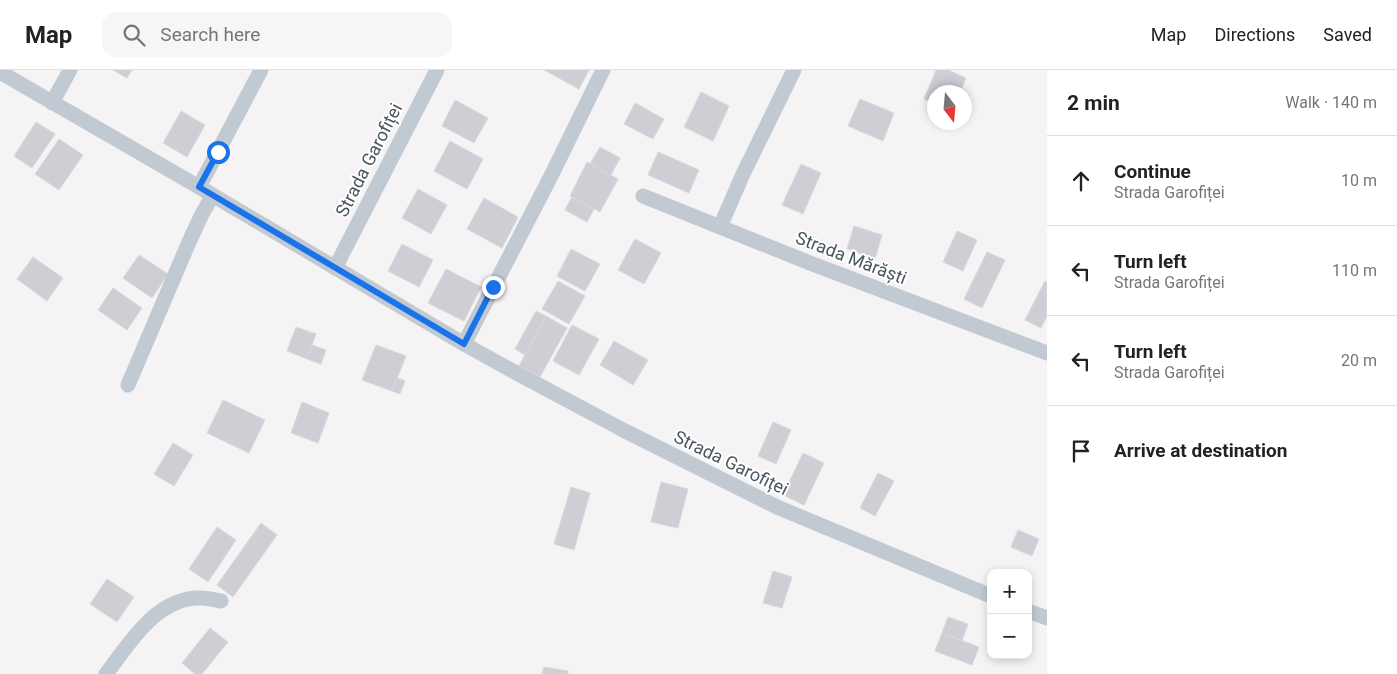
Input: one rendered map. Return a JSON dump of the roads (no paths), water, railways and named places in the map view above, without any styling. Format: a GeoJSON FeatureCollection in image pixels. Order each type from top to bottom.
{"type":"FeatureCollection","features":[{"type":"Feature","properties":{"kind":"street"},"geometry":{"type":"LineString","coordinates":[[52,102],[70,70]]}},
{"type":"Feature","properties":{"kind":"street"},"geometry":{"type":"LineString","coordinates":[[199,187],[261,70]]}},
{"type":"Feature","properties":{"kind":"street","name":"Strada Garofiței"},"geometry":{"type":"LineString","coordinates":[[335,268],[437,70]]}},
{"type":"Feature","properties":{"kind":"street"},"geometry":{"type":"LineString","coordinates":[[464,344],[551,176],[603,70]]}},
{"type":"Feature","properties":{"kind":"street"},"geometry":{"type":"LineString","coordinates":[[720,227],[743,174],[794,70]]}},
{"type":"Feature","properties":{"kind":"street","name":"Strada Garofiței"},"geometry":{"type":"LineString","coordinates":[[0,72],[213,195],[464,344],[625,431],[777,507],[987,594]]}},
{"type":"Feature","properties":{"kind":"street"},"geometry":{"type":"LineString","coordinates":[[128,385],[189,242],[213,195]]}},
{"type":"Feature","properties":{"kind":"street","name":"Strada Mărăști"},"geometry":{"type":"LineString","coordinates":[[643,196],[810,263],[1047,353]]}},
{"type":"Feature","properties":{"kind":"street"},"geometry":{"type":"LineString","coordinates":[[106,674],[145,625],[162,609],[184,599],[202,598],[221,601]]}},
{"type":"Feature","properties":{"kind":"street"},"geometry":{"type":"LineString","coordinates":[[1032,612],[1047,618]]}}]}
